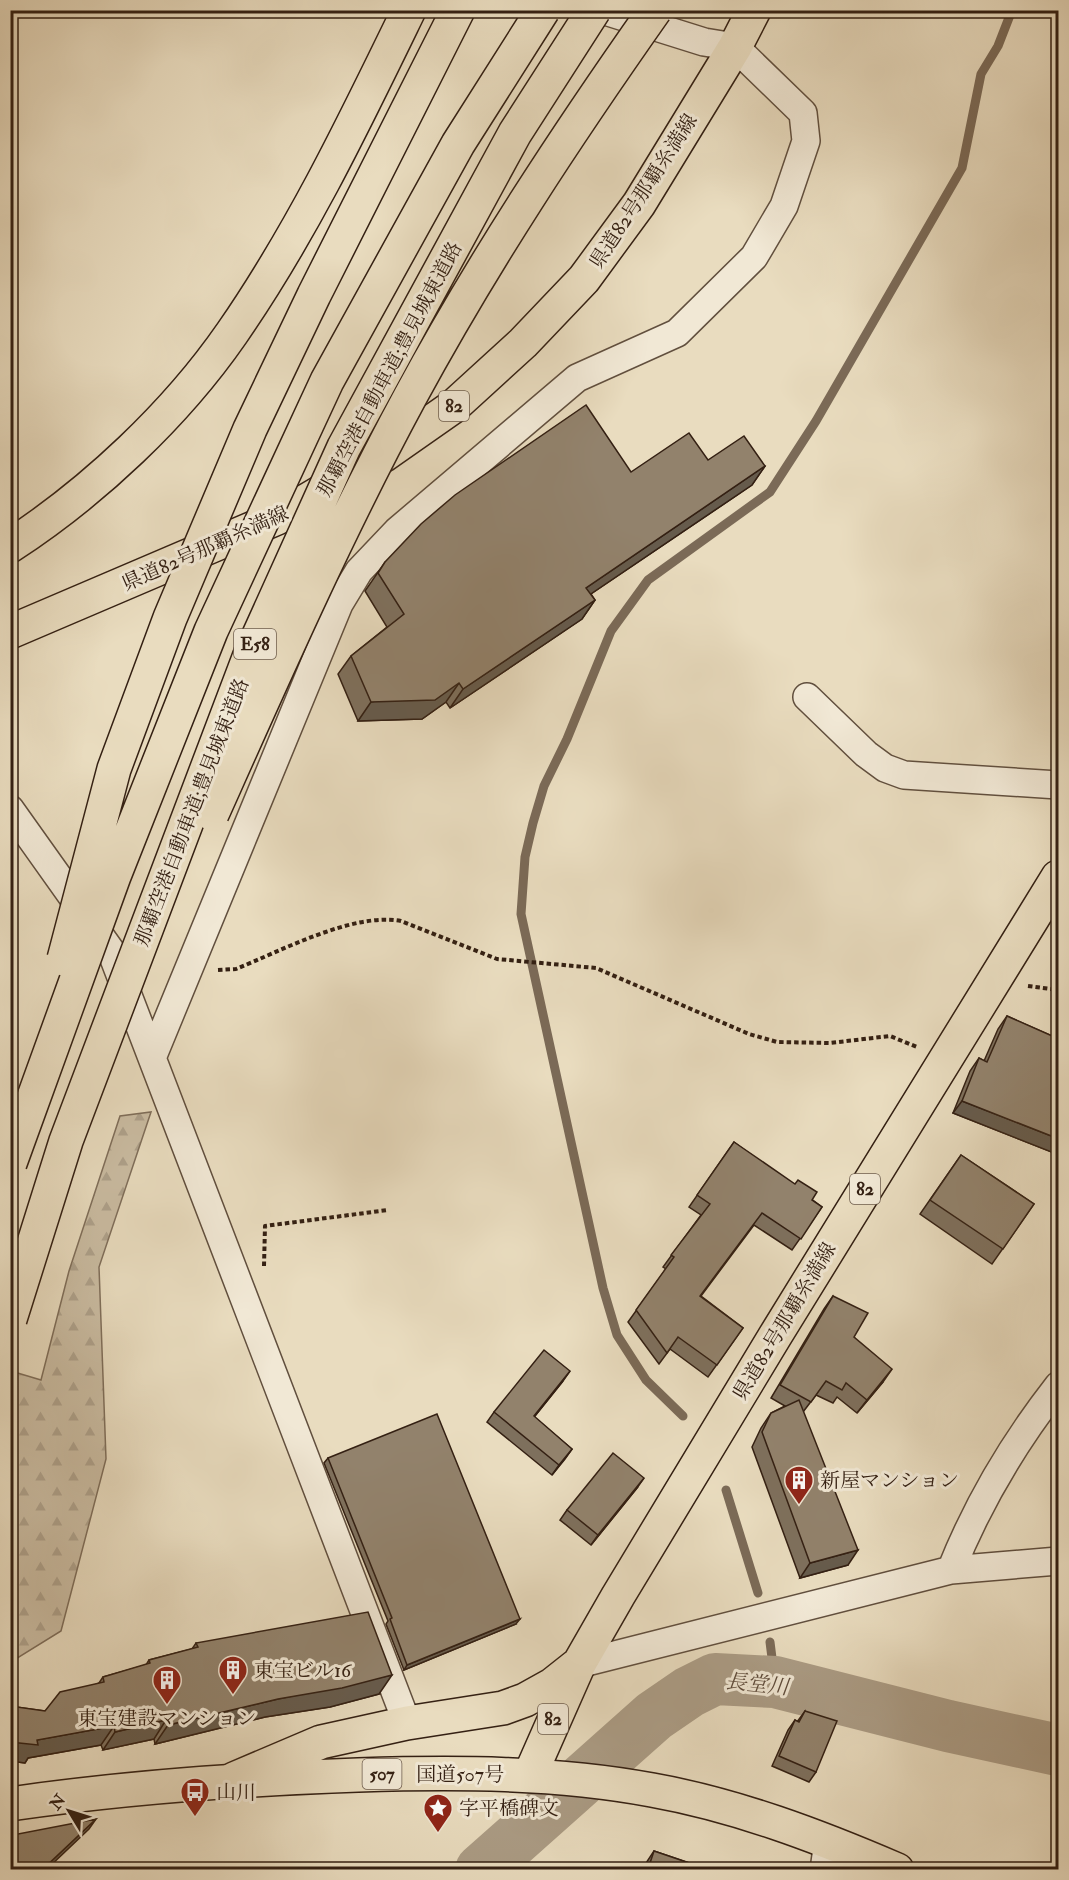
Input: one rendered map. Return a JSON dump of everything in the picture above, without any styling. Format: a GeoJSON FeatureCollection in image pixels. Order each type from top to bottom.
{"type":"FeatureCollection","features":[{"type":"Feature","properties":{"kind":"main road"},"geometry":{"type":"LineString","coordinates":[[10,546],[43,524],[118,461],[184,393],[231,334],[273,269],[335,162],[409,10]]}},
{"type":"Feature","properties":{"kind":"main road"},"geometry":{"type":"LineString","coordinates":[[15,1149],[114,769],[170,618],[250,429],[314,295],[458,10]]}},
{"type":"Feature","properties":{"kind":"main road","name":"E58"},"geometry":{"type":"LineString","coordinates":[[15,1149],[114,876],[212,631],[317,402],[458,144],[543,10]]}},
{"type":"Feature","properties":{"kind":"main road","name":"那覇空港自動車道;豊見城東道路"},"geometry":{"type":"LineString","coordinates":[[10,1319],[66,1141],[250,655],[344,447],[515,133],[594,10]]}},
{"type":"Feature","properties":{"kind":"main road"},"geometry":{"type":"LineString","coordinates":[[66,1141],[313,588],[410,398],[478,277],[655,10]]}},
{"type":"Feature","properties":{"kind":"main road","name":"県道82号那覇糸満線"},"geometry":{"type":"LineString","coordinates":[[10,632],[277,518],[384,455],[454,406],[523,343],[584,279],[639,204],[735,47],[754,10]]}},
{"type":"Feature","properties":{"kind":"main road","name":"県道82号那覇糸満線"},"geometry":{"type":"LineString","coordinates":[[533,1775],[579,1664],[775,1336],[1059,877]]}},
{"type":"Feature","properties":{"kind":"main road"},"geometry":{"type":"LineString","coordinates":[[234,1779],[321,1742],[407,1723],[503,1708],[525,1700],[552,1685],[579,1664]]}},
{"type":"Feature","properties":{"kind":"main road","name":"国道507号"},"geometry":{"type":"LineString","coordinates":[[10,1804],[234,1779],[453,1772],[533,1775],[652,1790],[776,1822],[826,1855],[897,1869]]}},
{"type":"Feature","properties":{"kind":"street"},"geometry":{"type":"LineString","coordinates":[[152,1058],[339,604],[359,571],[397,531],[577,378],[678,333],[754,257],[784,206],[806,141],[803,113],[735,47],[704,42],[602,10]]}},
{"type":"Feature","properties":{"kind":"street"},"geometry":{"type":"LineString","coordinates":[[807,697],[885,768],[904,775],[1059,785]]}},
{"type":"Feature","properties":{"kind":"street"},"geometry":{"type":"LineString","coordinates":[[10,809],[111,951],[407,1723]]}},
{"type":"Feature","properties":{"kind":"street"},"geometry":{"type":"LineString","coordinates":[[951,1570],[968,1528],[1037,1413],[1059,1386]]}},
{"type":"Feature","properties":{"kind":"street"},"geometry":{"type":"LineString","coordinates":[[579,1664],[951,1570],[1059,1561]]}},
{"type":"Feature","properties":{"kind":"path"},"geometry":{"type":"LineString","coordinates":[[189,967],[215,970],[236,969],[350,924],[384,918],[417,927],[497,959],[519,963],[596,968],[740,1030],[777,1042],[830,1043],[890,1036],[945,1059]]}},
{"type":"Feature","properties":{"kind":"path"},"geometry":{"type":"LineString","coordinates":[[264,1269],[265,1226],[387,1210]]}},
{"type":"Feature","properties":{"kind":"green space"},"geometry":{"type":"Polygon","coordinates":[[[151,1112],[99,1267],[106,1459],[61,1631],[11,1662],[11,1371],[41,1380],[69,1271],[120,1116],[151,1112]]]}},
{"type":"Feature","properties":{"kind":"building"},"geometry":{"type":"Polygon","coordinates":[[[586,405],[631,472],[689,433],[708,460],[744,436],[765,466],[586,588],[595,600],[463,689],[459,683],[435,700],[371,702],[351,656],[404,614],[378,573],[385,562],[421,524],[455,495],[586,405]]]}},
{"type":"Feature","properties":{"kind":"building"},"geometry":{"type":"Polygon","coordinates":[[[1007,1016],[1059,1039],[1059,1139],[962,1101],[979,1058],[987,1062],[1007,1016]]]}},
{"type":"Feature","properties":{"kind":"building"},"geometry":{"type":"Polygon","coordinates":[[[734,1142],[795,1184],[798,1180],[817,1192],[812,1200],[822,1207],[801,1239],[762,1213],[700,1296],[743,1328],[717,1365],[678,1337],[667,1353],[636,1310],[674,1257],[671,1255],[710,1204],[697,1195],[734,1142]]]}},
{"type":"Feature","properties":{"kind":"building"},"geometry":{"type":"Polygon","coordinates":[[[961,1155],[1034,1204],[1003,1249],[930,1200],[961,1155]]]}},
{"type":"Feature","properties":{"kind":"building"},"geometry":{"type":"Polygon","coordinates":[[[833,1296],[868,1313],[854,1337],[892,1369],[867,1400],[846,1383],[842,1390],[826,1381],[811,1402],[780,1385],[833,1296]]]}},
{"type":"Feature","properties":{"kind":"building"},"geometry":{"type":"Polygon","coordinates":[[[544,1350],[570,1371],[534,1416],[572,1449],[559,1465],[494,1412],[544,1350]]]}},
{"type":"Feature","properties":{"kind":"building","name":"新屋マンション"},"geometry":{"type":"Polygon","coordinates":[[[799,1400],[858,1550],[810,1563],[762,1432],[771,1413],[799,1400]]]}},
{"type":"Feature","properties":{"kind":"building"},"geometry":{"type":"Polygon","coordinates":[[[437,1414],[520,1619],[407,1665],[390,1619],[392,1618],[328,1458],[437,1414]]]}},
{"type":"Feature","properties":{"kind":"building"},"geometry":{"type":"Polygon","coordinates":[[[613,1453],[644,1478],[598,1535],[567,1510],[613,1453]]]}},
{"type":"Feature","properties":{"kind":"building"},"geometry":{"type":"Polygon","coordinates":[[[368,1612],[392,1675],[168,1725],[166,1720],[115,1732],[114,1726],[37,1740],[38,1745],[10,1742],[10,1706],[45,1711],[60,1692],[104,1682],[103,1677],[150,1663],[149,1660],[198,1647],[196,1643],[368,1612]]]}},
{"type":"Feature","properties":{"kind":"building"},"geometry":{"type":"Polygon","coordinates":[[[805,1711],[837,1721],[816,1772],[779,1756],[795,1720],[799,1722],[805,1711]]]}},
{"type":"Feature","properties":{"kind":"building"},"geometry":{"type":"Polygon","coordinates":[[[96,1819],[43,1869],[10,1869],[10,1833],[13,1835],[96,1819]]]}},
{"type":"Feature","properties":{"kind":"building"},"geometry":{"type":"Polygon","coordinates":[[[654,1851],[707,1869],[648,1869],[654,1851]]]}},
{"type":"Feature","properties":{"kind":"waterway"},"geometry":{"type":"LineString","coordinates":[[683,1416],[646,1380],[617,1335],[603,1288],[521,914],[525,857],[544,786],[567,739],[611,631],[648,580],[770,492],[816,421],[962,168],[981,74],[998,46],[1012,10]]}},
{"type":"Feature","properties":{"kind":"waterway"},"geometry":{"type":"LineString","coordinates":[[726,1490],[758,1593]]}},
{"type":"Feature","properties":{"kind":"waterway"},"geometry":{"type":"LineString","coordinates":[[770,1642],[775,1682]]}},
{"type":"Feature","properties":{"kind":"waterway","name":"長堂川"},"geometry":{"type":"LineString","coordinates":[[481,1870],[654,1716],[689,1692],[715,1679],[775,1682],[948,1726],[1058,1750]]}},
{"type":"Feature","properties":{"kind":"place","name":"新屋マンション"},"geometry":{"type":"Point","coordinates":[799,1506]}},
{"type":"Feature","properties":{"kind":"place","name":"東宝ビル16"},"geometry":{"type":"Point","coordinates":[233,1696]}},
{"type":"Feature","properties":{"kind":"place","name":"東宝建設マンション"},"geometry":{"type":"Point","coordinates":[167,1706]}},
{"type":"Feature","properties":{"kind":"place","name":"山川"},"geometry":{"type":"Point","coordinates":[195,1818]}},
{"type":"Feature","properties":{"kind":"place","name":"字平橋碑文"},"geometry":{"type":"Point","coordinates":[438,1834]}}]}
